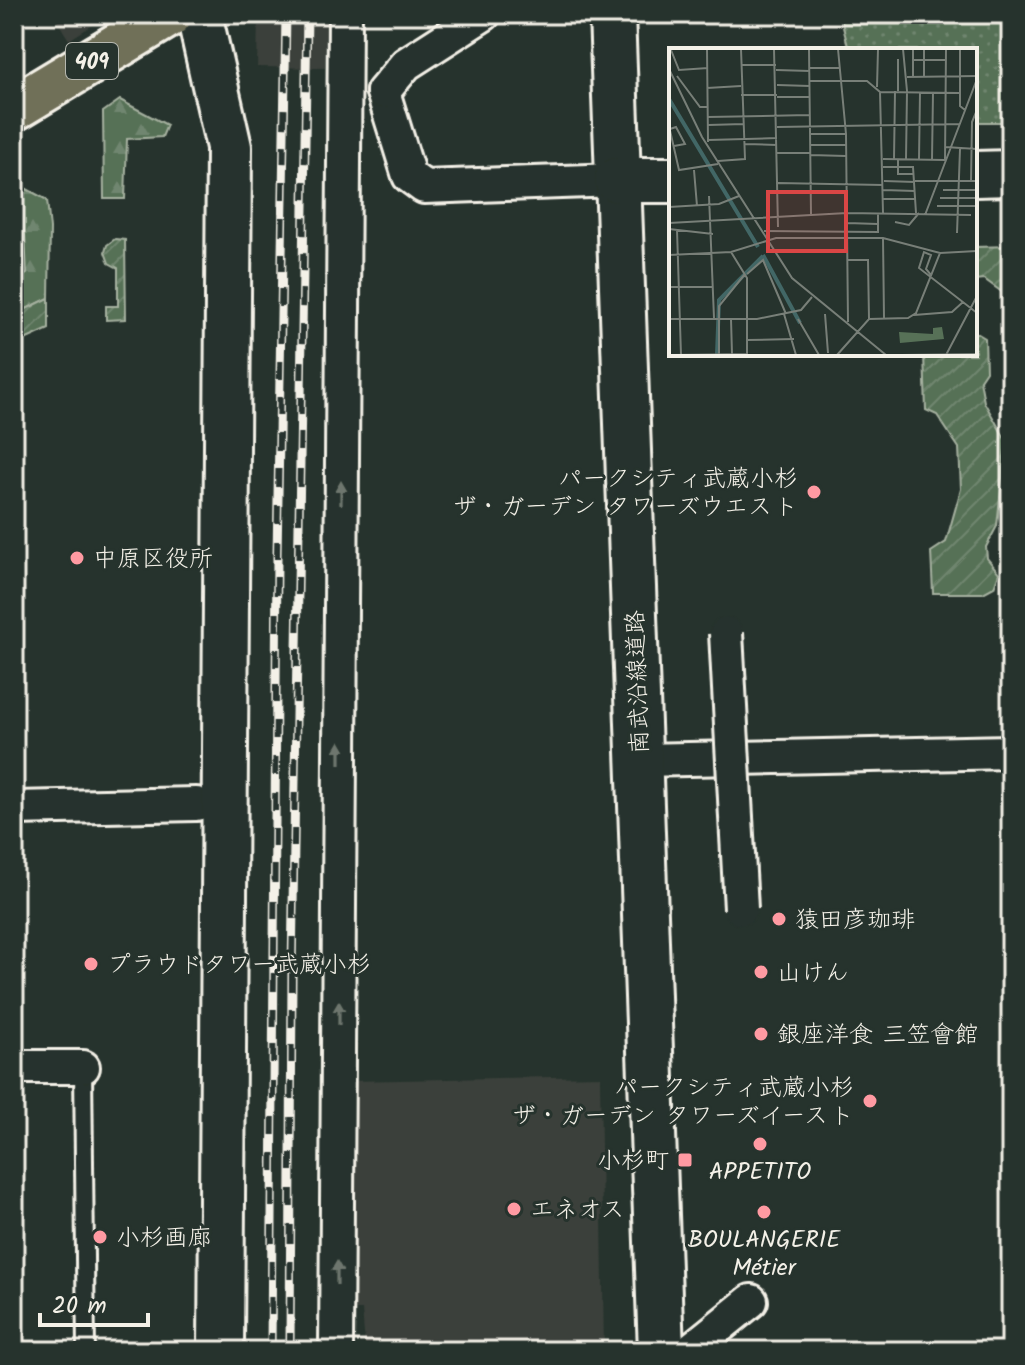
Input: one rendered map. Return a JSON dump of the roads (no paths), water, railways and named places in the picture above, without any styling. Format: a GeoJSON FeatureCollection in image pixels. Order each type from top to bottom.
{"type":"FeatureCollection","features":[{"type":"Feature","properties":{"kind":"highway","name":"409"},"geometry":{"type":"LineString","coordinates":[[14,108],[170,14]]}},
{"type":"Feature","properties":{"kind":"street"},"geometry":{"type":"LineString","coordinates":[[199,14],[229,147],[221,1351]]}},
{"type":"Feature","properties":{"kind":"street"},"geometry":{"type":"LineString","coordinates":[[336,1351],[345,14]]}},
{"type":"Feature","properties":{"kind":"street"},"geometry":{"type":"LineString","coordinates":[[484,14],[406,64],[372,91],[409,176],[424,187],[669,180]]}},
{"type":"Feature","properties":{"kind":"street","name":"南武沿線道路"},"geometry":{"type":"LineString","coordinates":[[612,14],[661,1351]]}},
{"type":"Feature","properties":{"kind":"street"},"geometry":{"type":"LineString","coordinates":[[977,174],[1011,173]]}},
{"type":"Feature","properties":{"kind":"street"},"geometry":{"type":"LineString","coordinates":[[726,633],[741,909]]}},
{"type":"Feature","properties":{"kind":"street"},"geometry":{"type":"LineString","coordinates":[[640,760],[1011,752]]}},
{"type":"Feature","properties":{"kind":"street"},"geometry":{"type":"LineString","coordinates":[[14,808],[196,804]]}},
{"type":"Feature","properties":{"kind":"street"},"geometry":{"type":"LineString","coordinates":[[14,1067],[83,1067]]}},
{"type":"Feature","properties":{"kind":"street"},"geometry":{"type":"LineString","coordinates":[[689,1351],[716,1317],[751,1301]]}},
{"type":"Feature","properties":{"kind":"lane"},"geometry":{"type":"LineString","coordinates":[[83,1067],[86,1351]]}},
{"type":"Feature","properties":{"kind":"railway"},"geometry":{"type":"LineString","coordinates":[[271,1351],[277,557],[286,14]]}},
{"type":"Feature","properties":{"kind":"railway"},"geometry":{"type":"LineString","coordinates":[[290,1351],[292,971],[307,14]]}},
{"type":"Feature","properties":{"kind":"place","name":"パークシティ武蔵小杉 ザ・ガーデン タワーズウエスト"},"geometry":{"type":"Point","coordinates":[814,492]}},
{"type":"Feature","properties":{"kind":"place","name":"中原区役所"},"geometry":{"type":"Point","coordinates":[77,558]}},
{"type":"Feature","properties":{"kind":"place","name":"猿田彦珈琲"},"geometry":{"type":"Point","coordinates":[779,919]}},
{"type":"Feature","properties":{"kind":"place","name":"プラウドタワー武蔵小杉"},"geometry":{"type":"Point","coordinates":[91,964]}},
{"type":"Feature","properties":{"kind":"place","name":"山けん"},"geometry":{"type":"Point","coordinates":[761,972]}},
{"type":"Feature","properties":{"kind":"place","name":"銀座洋食 三笠會館"},"geometry":{"type":"Point","coordinates":[761,1034]}},
{"type":"Feature","properties":{"kind":"place","name":"パークシティ武蔵小杉 ザ・ガーデン タワーズイースト"},"geometry":{"type":"Point","coordinates":[870,1101]}},
{"type":"Feature","properties":{"kind":"place","name":"APPETITO"},"geometry":{"type":"Point","coordinates":[760,1144]}},
{"type":"Feature","properties":{"kind":"place","name":"小杉町"},"geometry":{"type":"Point","coordinates":[685,1160]}},
{"type":"Feature","properties":{"kind":"place","name":"エネオス"},"geometry":{"type":"Point","coordinates":[514,1209]}},
{"type":"Feature","properties":{"kind":"place","name":"BOULANGERIE Métier"},"geometry":{"type":"Point","coordinates":[764,1212]}},
{"type":"Feature","properties":{"kind":"place","name":"小杉画廊"},"geometry":{"type":"Point","coordinates":[100,1237]}}]}
